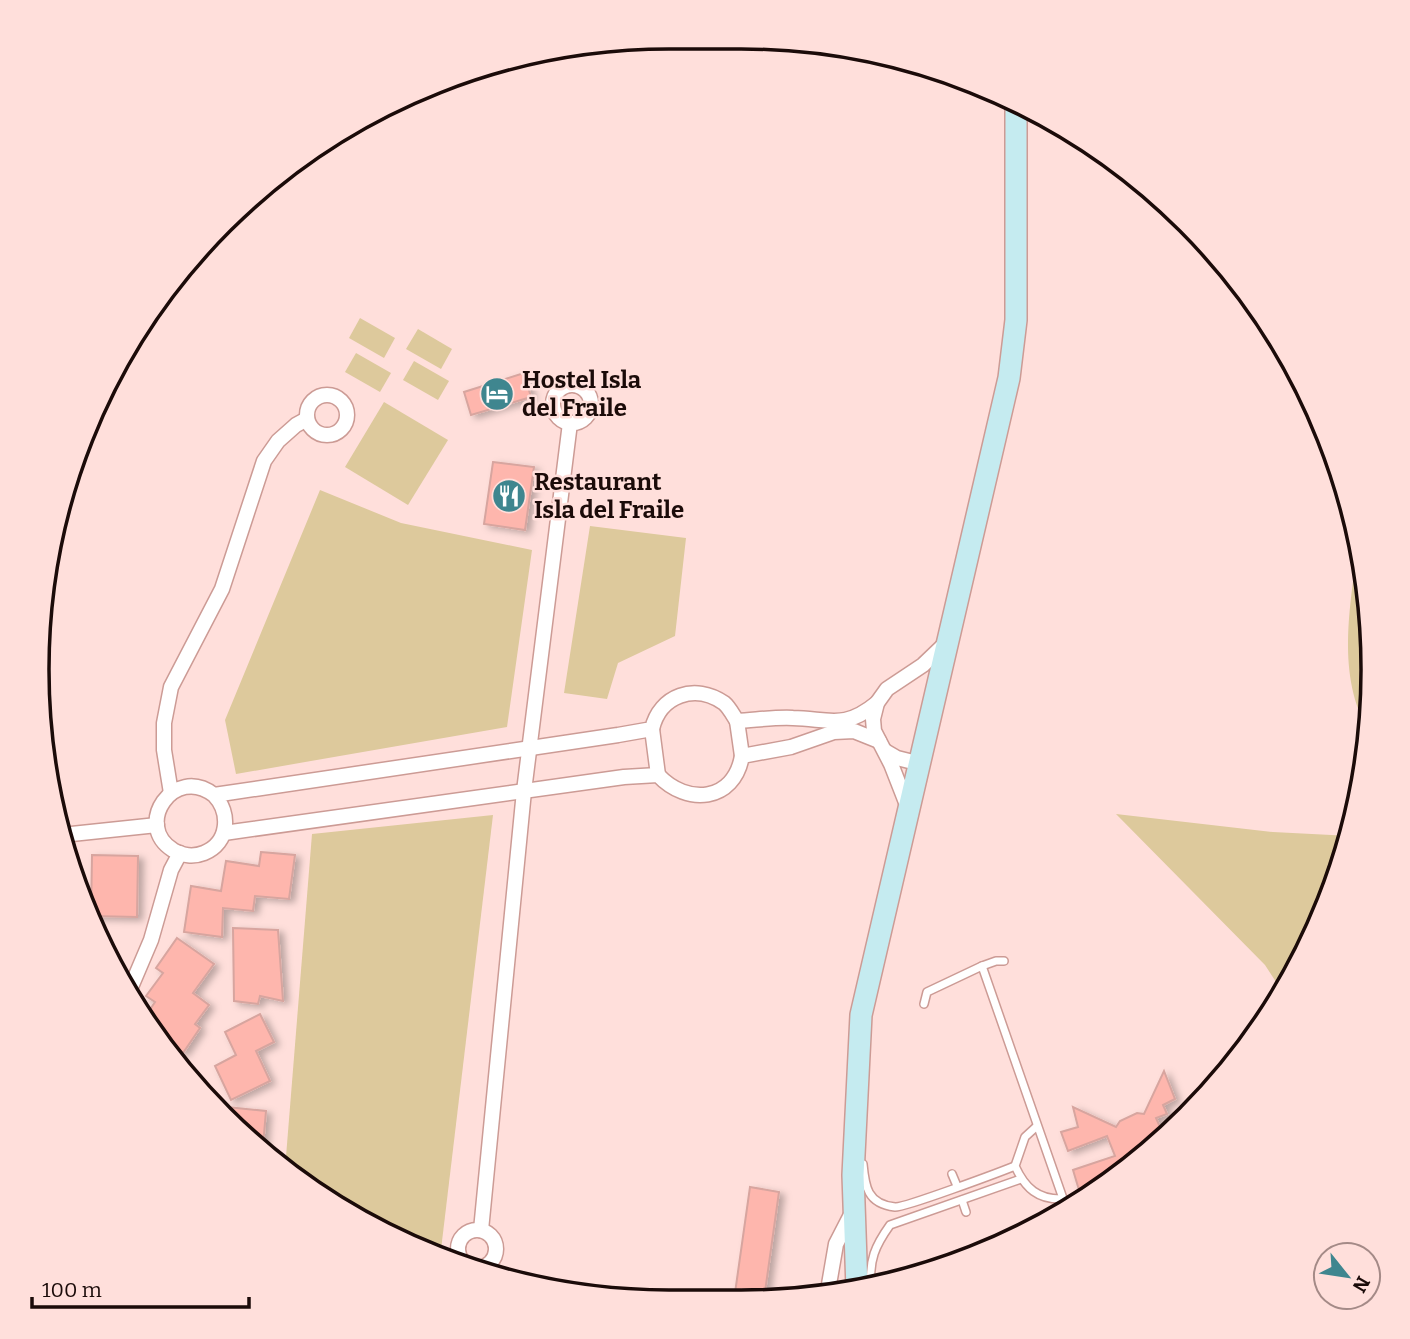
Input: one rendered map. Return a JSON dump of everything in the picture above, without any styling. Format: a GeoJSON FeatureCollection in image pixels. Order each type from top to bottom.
{"type":"FeatureCollection","features":[{"type":"Feature","properties":{"kind":"main road"},"geometry":{"type":"LineString","coordinates":[[857,1279],[853,1175],[861,1016],[1009,378],[1016,320],[1016,114]]}},
{"type":"Feature","properties":{"kind":"street"},"geometry":{"type":"LineString","coordinates":[[171,793],[164,750],[164,723],[171,687],[222,589],[264,461],[278,441],[307,419]]}},
{"type":"Feature","properties":{"kind":"street"},"geometry":{"type":"LineString","coordinates":[[481,1230],[524,791],[570,423]]}},
{"type":"Feature","properties":{"kind":"street"},"geometry":{"type":"LineString","coordinates":[[737,721],[793,718],[830,723],[851,719],[877,703],[887,690],[923,665],[947,642]]}},
{"type":"Feature","properties":{"kind":"street"},"geometry":{"type":"LineString","coordinates":[[904,677],[924,676],[940,679]]}},
{"type":"Feature","properties":{"kind":"street"},"geometry":{"type":"LineString","coordinates":[[685,694],[707,694],[726,704],[737,721],[742,756],[740,768],[733,781],[721,790],[692,795],[669,786],[658,775],[652,729],[654,720],[669,700],[685,694]]}},
{"type":"Feature","properties":{"kind":"street"},"geometry":{"type":"LineString","coordinates":[[877,703],[873,719],[909,813]]}},
{"type":"Feature","properties":{"kind":"street"},"geometry":{"type":"LineString","coordinates":[[214,795],[652,729]]}},
{"type":"Feature","properties":{"kind":"street"},"geometry":{"type":"LineString","coordinates":[[742,756],[791,747],[834,732],[854,730],[897,758],[921,764]]}},
{"type":"Feature","properties":{"kind":"street"},"geometry":{"type":"LineString","coordinates":[[223,833],[624,777],[658,775]]}},
{"type":"Feature","properties":{"kind":"street"},"geometry":{"type":"LineString","coordinates":[[194,786],[214,795],[225,814],[223,833],[216,844],[204,853],[191,855],[180,853],[164,842],[157,825],[161,804],[171,793],[194,786]]}},
{"type":"Feature","properties":{"kind":"street"},"geometry":{"type":"LineString","coordinates":[[71,834],[157,825]]}},
{"type":"Feature","properties":{"kind":"street"},"geometry":{"type":"LineString","coordinates":[[133,982],[151,940],[171,870],[180,853]]}},
{"type":"Feature","properties":{"kind":"street"},"geometry":{"type":"LineString","coordinates":[[829,1284],[836,1244],[854,1209]]}},
{"type":"Feature","properties":{"kind":"lane"},"geometry":{"type":"LineString","coordinates":[[924,1004],[927,992],[982,966],[1004,961]]}},
{"type":"Feature","properties":{"kind":"lane"},"geometry":{"type":"LineString","coordinates":[[982,966],[1063,1199],[1051,1199],[1035,1194],[1021,1180],[1015,1166],[1025,1138],[1037,1126]]}},
{"type":"Feature","properties":{"kind":"lane"},"geometry":{"type":"LineString","coordinates":[[856,1118],[865,1188],[877,1201],[897,1208],[1015,1166]]}},
{"type":"Feature","properties":{"kind":"lane"},"geometry":{"type":"LineString","coordinates":[[952,1174],[957,1186]]}},
{"type":"Feature","properties":{"kind":"lane"},"geometry":{"type":"LineString","coordinates":[[870,1276],[869,1266],[878,1241],[890,1225],[1021,1180]]}},
{"type":"Feature","properties":{"kind":"lane"},"geometry":{"type":"LineString","coordinates":[[962,1200],[966,1212]]}},
{"type":"Feature","properties":{"kind":"shaded area"},"geometry":{"type":"Polygon","coordinates":[[[360,318],[395,338],[384,358],[349,338],[360,318]]]}},
{"type":"Feature","properties":{"kind":"shaded area"},"geometry":{"type":"Polygon","coordinates":[[[418,329],[452,349],[441,369],[406,349],[418,329]]]}},
{"type":"Feature","properties":{"kind":"shaded area"},"geometry":{"type":"Polygon","coordinates":[[[356,353],[391,373],[380,392],[345,372],[356,353]]]}},
{"type":"Feature","properties":{"kind":"shaded area"},"geometry":{"type":"Polygon","coordinates":[[[414,361],[449,381],[438,400],[403,380],[414,361]]]}},
{"type":"Feature","properties":{"kind":"shaded area"},"geometry":{"type":"Polygon","coordinates":[[[384,402],[448,440],[408,505],[345,467],[384,402]]]}},
{"type":"Feature","properties":{"kind":"shaded area"},"geometry":{"type":"Polygon","coordinates":[[[320,490],[401,523],[532,550],[507,727],[236,774],[225,720],[320,490]]]}},
{"type":"Feature","properties":{"kind":"shaded area"},"geometry":{"type":"Polygon","coordinates":[[[590,526],[686,538],[675,636],[618,663],[607,699],[564,693],[590,526]]]}},
{"type":"Feature","properties":{"kind":"shaded area"},"geometry":{"type":"Polygon","coordinates":[[[1354,577],[1360,629],[1360,712],[1352,688],[1349,664],[1354,577]]]}},
{"type":"Feature","properties":{"kind":"shaded area"},"geometry":{"type":"Polygon","coordinates":[[[1116,814],[1273,832],[1338,835],[1314,907],[1276,982],[1265,965],[1116,814]]]}},
{"type":"Feature","properties":{"kind":"shaded area"},"geometry":{"type":"Polygon","coordinates":[[[493,815],[441,1246],[359,1207],[286,1157],[312,834],[493,815]]]}},
{"type":"Feature","properties":{"kind":"building","name":"Hostel Isla del Fraile"},"geometry":{"type":"Polygon","coordinates":[[[524,373],[531,397],[471,415],[464,392],[524,373]]]}},
{"type":"Feature","properties":{"kind":"building","name":"Restaurant Isla del Fraile"},"geometry":{"type":"Polygon","coordinates":[[[493,462],[534,467],[525,530],[484,524],[493,462]]]}},
{"type":"Feature","properties":{"kind":"building"},"geometry":{"type":"Polygon","coordinates":[[[261,852],[295,855],[289,899],[255,896],[253,911],[223,908],[222,937],[184,932],[191,886],[221,891],[226,861],[259,866],[261,852]]]}},
{"type":"Feature","properties":{"kind":"building"},"geometry":{"type":"Polygon","coordinates":[[[92,855],[138,856],[137,917],[100,916],[91,894],[92,855]]]}},
{"type":"Feature","properties":{"kind":"building"},"geometry":{"type":"Polygon","coordinates":[[[233,928],[278,930],[283,1001],[260,996],[258,1004],[234,1001],[233,928]]]}},
{"type":"Feature","properties":{"kind":"building"},"geometry":{"type":"Polygon","coordinates":[[[177,938],[214,964],[193,993],[209,1005],[195,1024],[200,1028],[183,1053],[151,1009],[155,1002],[146,996],[163,973],[156,968],[177,938]]]}},
{"type":"Feature","properties":{"kind":"building"},"geometry":{"type":"Polygon","coordinates":[[[260,1014],[274,1042],[256,1051],[270,1081],[231,1100],[215,1066],[236,1055],[225,1032],[260,1014]]]}},
{"type":"Feature","properties":{"kind":"building"},"geometry":{"type":"Polygon","coordinates":[[[1164,1071],[1175,1099],[1163,1105],[1167,1114],[1156,1118],[1160,1127],[1118,1162],[1079,1189],[1073,1170],[1115,1156],[1107,1136],[1068,1151],[1061,1132],[1078,1127],[1073,1107],[1116,1127],[1120,1121],[1137,1113],[1144,1114],[1164,1071]]]}},
{"type":"Feature","properties":{"kind":"building"},"geometry":{"type":"Polygon","coordinates":[[[230,1107],[266,1111],[264,1139],[230,1107]]]}},
{"type":"Feature","properties":{"kind":"building"},"geometry":{"type":"Polygon","coordinates":[[[750,1187],[779,1192],[765,1289],[735,1290],[750,1187]]]}},
{"type":"Feature","properties":{"kind":"place","name":"Hostel Isla del Fraile"},"geometry":{"type":"Point","coordinates":[497,394]}},
{"type":"Feature","properties":{"kind":"place","name":"Restaurant Isla del Fraile"},"geometry":{"type":"Point","coordinates":[509,496]}}]}
